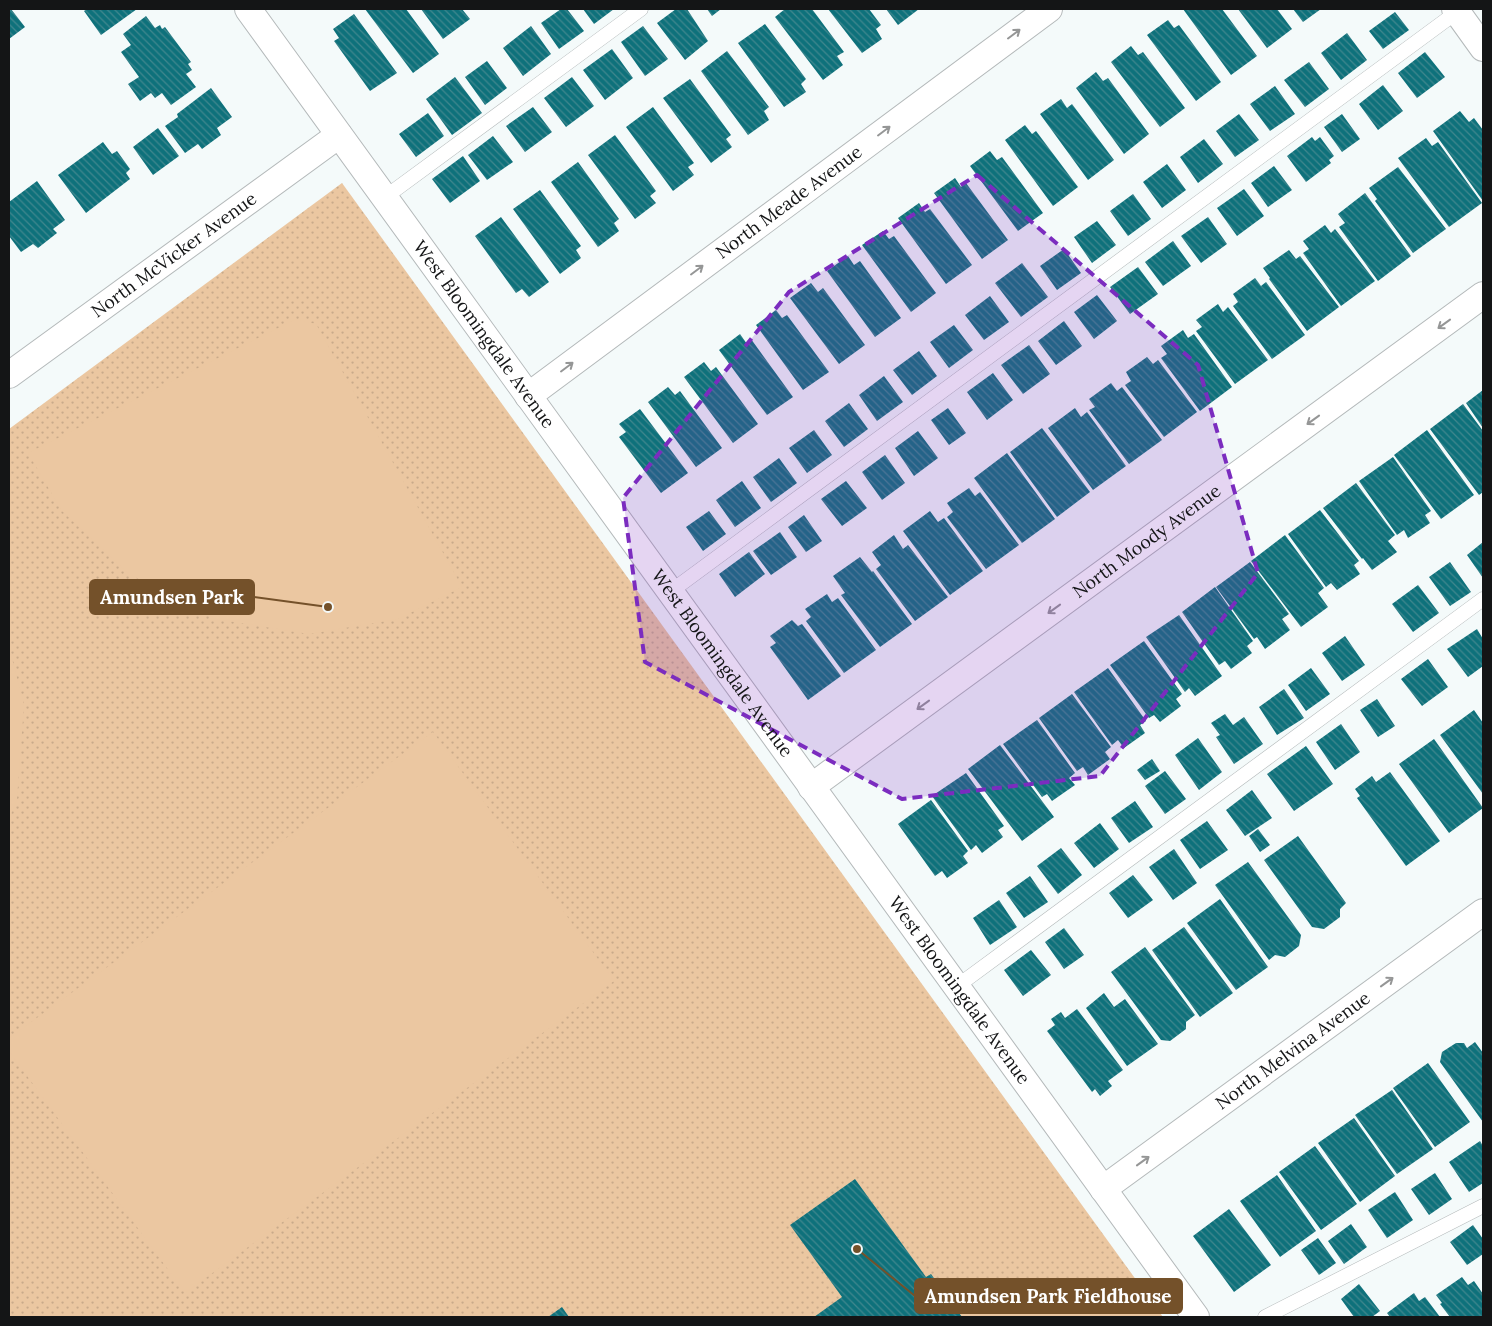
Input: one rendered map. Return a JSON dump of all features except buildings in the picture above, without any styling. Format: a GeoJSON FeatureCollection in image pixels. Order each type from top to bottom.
{"type":"FeatureCollection","features":[{"type":"Feature","properties":{"kind":"street","name":"West Bloomingdale Avenue"},"geometry":{"type":"LineString","coordinates":[[248,9],[1196,1317]]}},
{"type":"Feature","properties":{"kind":"street","name":"North Meade Avenue"},"geometry":{"type":"LineString","coordinates":[[528,396],[1049,9]]}},
{"type":"Feature","properties":{"kind":"street"},"geometry":{"type":"LineString","coordinates":[[1458,10],[1483,48]]}},
{"type":"Feature","properties":{"kind":"street","name":"North McVicker Avenue"},"geometry":{"type":"LineString","coordinates":[[9,376],[339,135]]}},
{"type":"Feature","properties":{"kind":"street","name":"North Moody Avenue"},"geometry":{"type":"LineString","coordinates":[[812,787],[1483,295]]}},
{"type":"Feature","properties":{"kind":"street","name":"North Melvina Avenue"},"geometry":{"type":"LineString","coordinates":[[1103,1189],[1483,912]]}},
{"type":"Feature","properties":{"kind":"lane"},"geometry":{"type":"LineString","coordinates":[[384,198],[641,9]]}},
{"type":"Feature","properties":{"kind":"lane"},"geometry":{"type":"LineString","coordinates":[[670,592],[1458,10]]}},
{"type":"Feature","properties":{"kind":"lane"},"geometry":{"type":"LineString","coordinates":[[956,987],[1483,599]]}},
{"type":"Feature","properties":{"kind":"lane"},"geometry":{"type":"LineString","coordinates":[[1265,1317],[1483,1206]]}},
{"type":"Feature","properties":{"kind":"highlighted area"},"geometry":{"type":"Polygon","coordinates":[[[977,175],[1198,365],[1258,573],[1100,776],[902,799],[645,662],[623,498],[789,292],[977,175]]]}},
{"type":"Feature","properties":{"kind":"shaded area"},"geometry":{"type":"Polygon","coordinates":[[[342,183],[1163,1317],[9,1317],[9,429],[342,183]]]}},
{"type":"Feature","properties":{"kind":"shaded area"},"geometry":{"type":"Polygon","coordinates":[[[296,319],[316,324],[462,587],[398,619],[309,634],[216,619],[129,574],[62,511],[28,453],[296,319]]]}},
{"type":"Feature","properties":{"kind":"shaded area"},"geometry":{"type":"Polygon","coordinates":[[[9,647],[24,705],[17,799],[9,819],[9,647]]]}},
{"type":"Feature","properties":{"kind":"shaded area"},"geometry":{"type":"Polygon","coordinates":[[[433,732],[614,981],[185,1293],[9,1051],[9,1038],[433,732]]]}},
{"type":"Feature","properties":{"kind":"place","name":"Amundsen Park"},"geometry":{"type":"Point","coordinates":[328,607]}},
{"type":"Feature","properties":{"kind":"place","name":"Amundsen Park Fieldhouse"},"geometry":{"type":"Point","coordinates":[857,1249]}}]}
